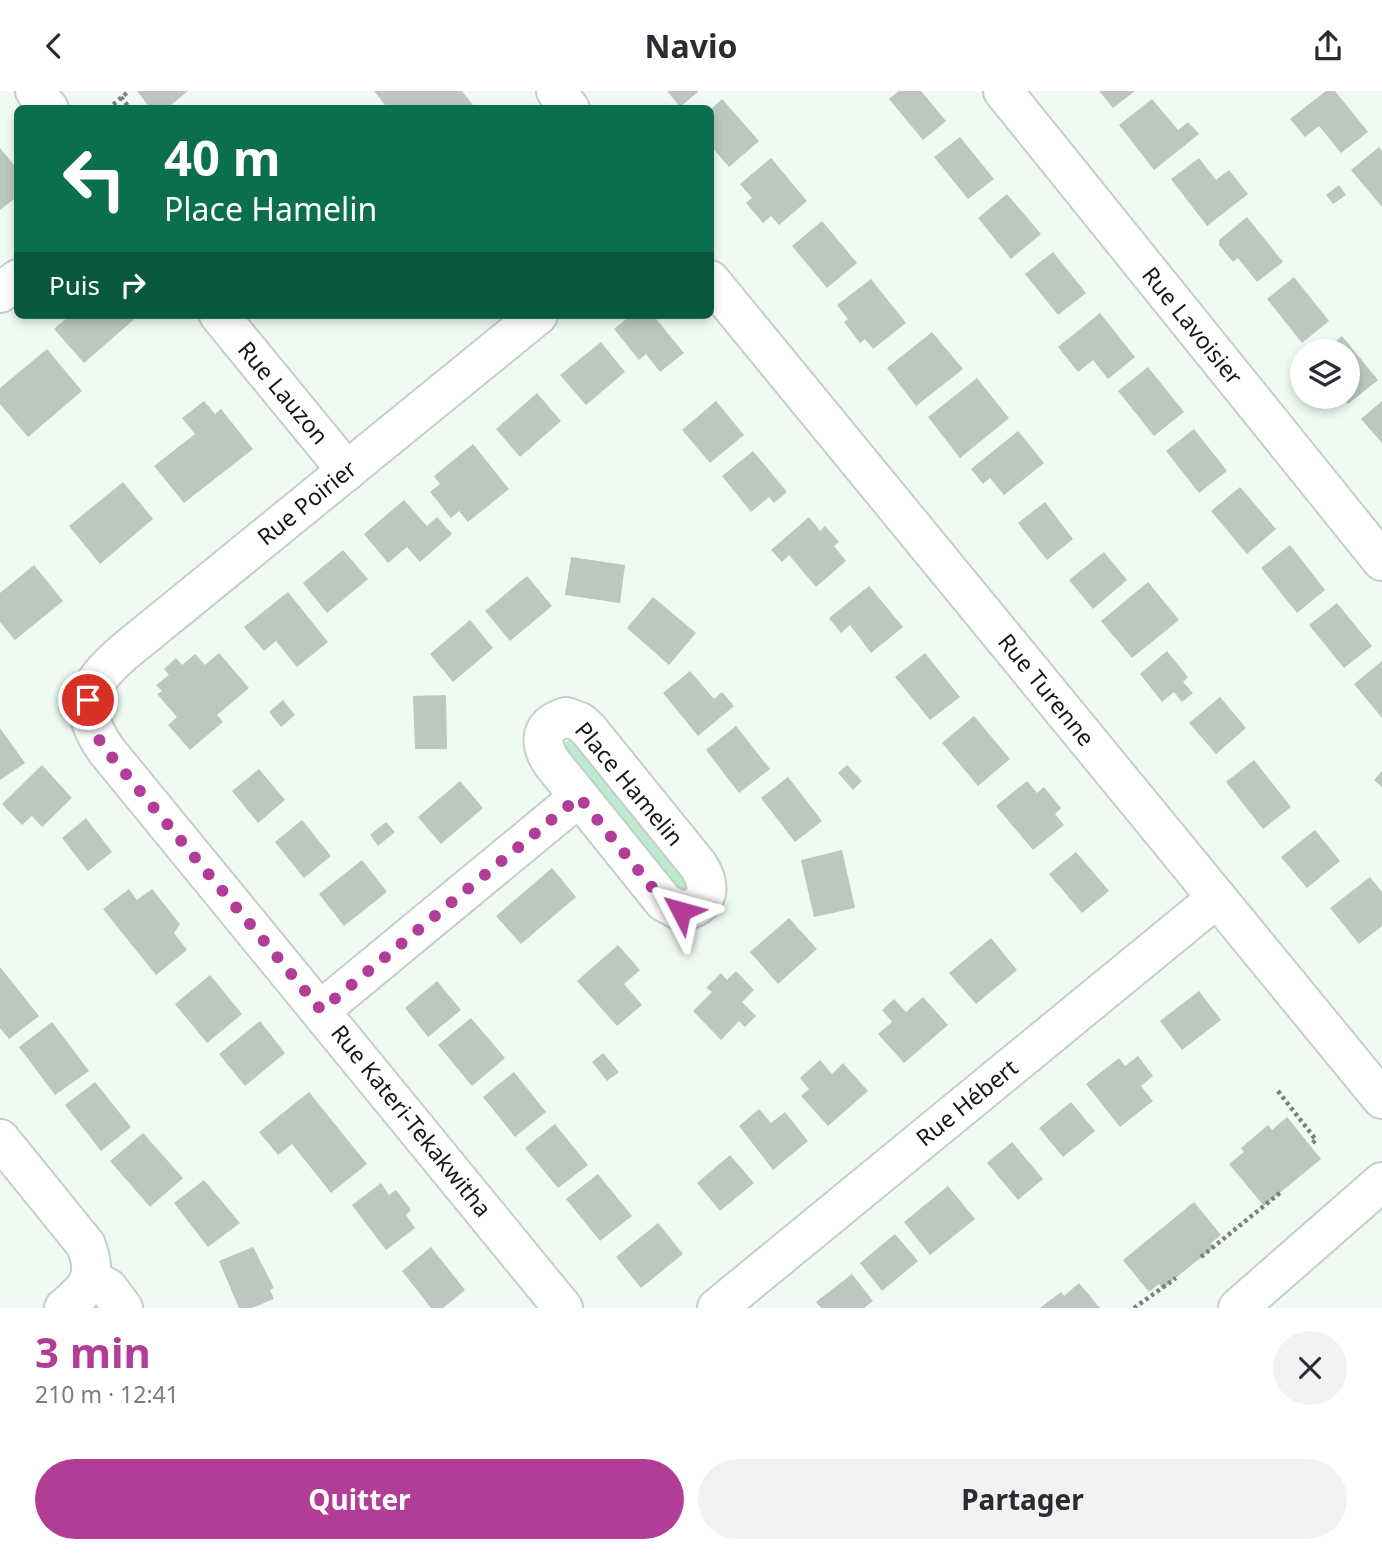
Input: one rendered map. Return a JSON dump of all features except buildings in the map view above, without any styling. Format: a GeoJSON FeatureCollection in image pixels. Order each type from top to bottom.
{"type":"FeatureCollection","features":[{"type":"Feature","properties":{"kind":"street"},"geometry":{"type":"LineString","coordinates":[[35,91],[46,105]]}},
{"type":"Feature","properties":{"kind":"street"},"geometry":{"type":"LineString","coordinates":[[556,91],[567,105]]}},
{"type":"Feature","properties":{"kind":"street","name":"Rue Lavoisier"},"geometry":{"type":"LineString","coordinates":[[1003,91],[1382,561]]}},
{"type":"Feature","properties":{"kind":"street"},"geometry":{"type":"LineString","coordinates":[[0,293],[14,282]]}},
{"type":"Feature","properties":{"kind":"street","name":"Rue Turenne"},"geometry":{"type":"LineString","coordinates":[[714,285],[1382,1099]]}},
{"type":"Feature","properties":{"kind":"street","name":"Rue Lauzon"},"geometry":{"type":"LineString","coordinates":[[222,319],[348,471]]}},
{"type":"Feature","properties":{"kind":"street","name":"Rue Poirier"},"geometry":{"type":"LineString","coordinates":[[88,700],[99,676],[124,652],[533,319]]}},
{"type":"Feature","properties":{"kind":"street","name":"Rue Kateri-Tekakwitha"},"geometry":{"type":"LineString","coordinates":[[88,700],[90,726],[106,750],[563,1308]]}},
{"type":"Feature","properties":{"kind":"street","name":"Place Hamelin"},"geometry":{"type":"LineString","coordinates":[[566,717],[580,722],[588,729],[698,865],[708,883],[705,899],[690,910],[672,908],[579,797],[542,745],[544,731],[556,720],[566,717]]}},
{"type":"Feature","properties":{"kind":"street","name":"Place Hamelin"},"geometry":{"type":"LineString","coordinates":[[321,1010],[579,797]]}},
{"type":"Feature","properties":{"kind":"street","name":"Rue Hébert"},"geometry":{"type":"LineString","coordinates":[[717,1308],[1217,898]]}},
{"type":"Feature","properties":{"kind":"street"},"geometry":{"type":"LineString","coordinates":[[0,1139],[86,1245],[92,1260],[88,1285],[64,1308]]}},
{"type":"Feature","properties":{"kind":"street"},"geometry":{"type":"LineString","coordinates":[[1238,1308],[1382,1182]]}},
{"type":"Feature","properties":{"kind":"street"},"geometry":{"type":"LineString","coordinates":[[90,1278],[108,1288],[123,1308]]}},
{"type":"Feature","properties":{"kind":"path"},"geometry":{"type":"LineString","coordinates":[[112,105],[129,91]]}},
{"type":"Feature","properties":{"kind":"path"},"geometry":{"type":"LineString","coordinates":[[121,97],[127,105]]}},
{"type":"Feature","properties":{"kind":"path"},"geometry":{"type":"LineString","coordinates":[[1278,1091],[1316,1140],[1310,1145]]}},
{"type":"Feature","properties":{"kind":"path"},"geometry":{"type":"LineString","coordinates":[[1201,1257],[1281,1192]]}},
{"type":"Feature","properties":{"kind":"path"},"geometry":{"type":"LineString","coordinates":[[1134,1308],[1176,1278]]}},
{"type":"Feature","properties":{"kind":"green space"},"geometry":{"type":"Polygon","coordinates":[[[572,739],[688,881],[686,890],[677,891],[561,745],[572,739]]]}},
{"type":"Feature","properties":{"kind":"route"},"geometry":{"type":"LineString","coordinates":[[88,700],[90,726],[106,750],[321,1010],[579,797],[664,902],[681,911]]}}]}
